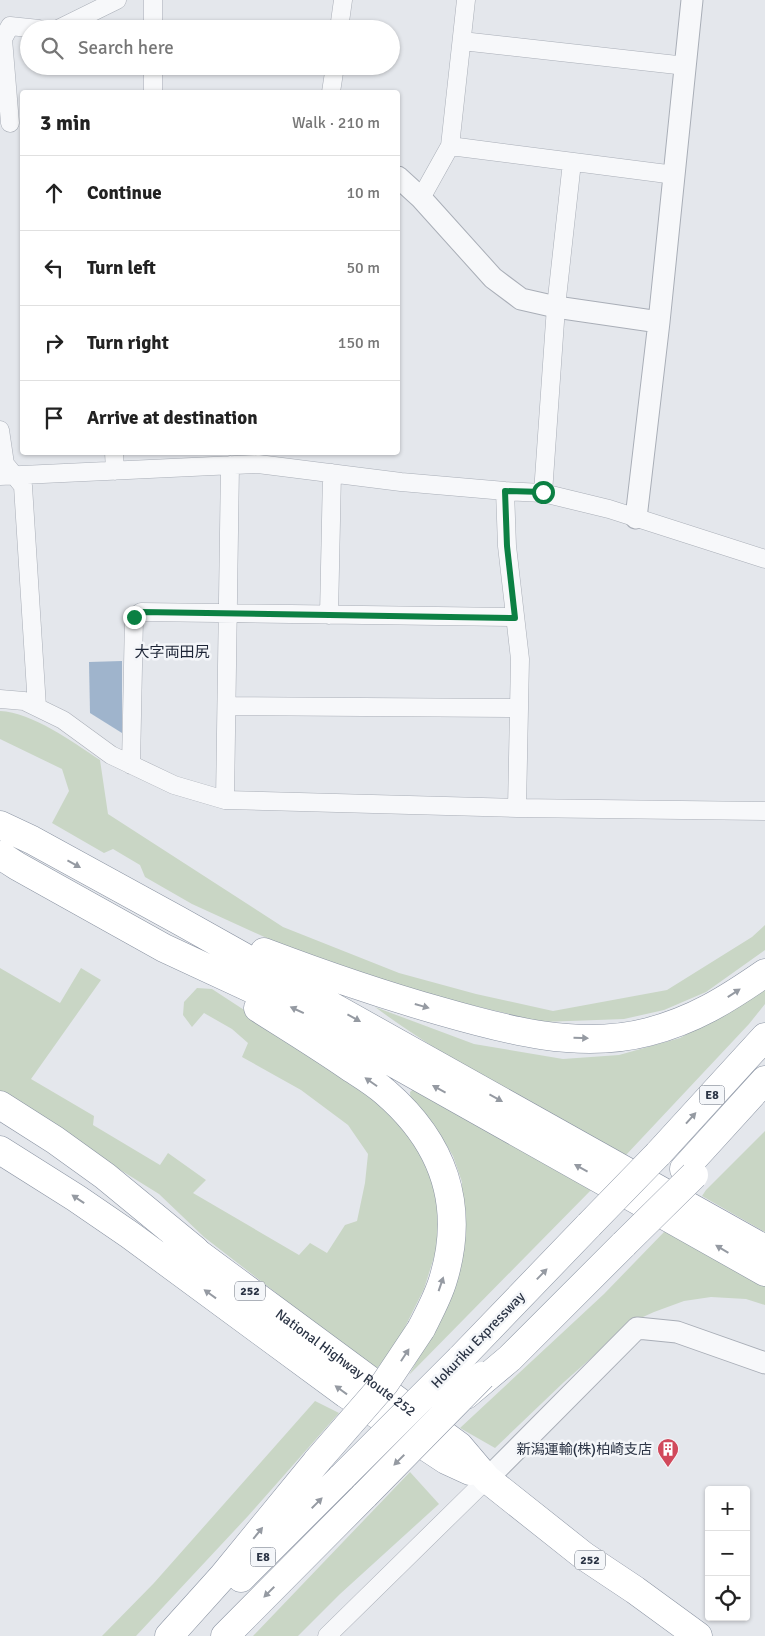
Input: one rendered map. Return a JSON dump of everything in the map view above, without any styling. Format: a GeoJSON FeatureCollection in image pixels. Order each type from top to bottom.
{"type":"FeatureCollection","features":[{"type":"Feature","properties":{"kind":"highway"},"geometry":{"type":"LineString","coordinates":[[0,818],[32,840]]}},
{"type":"Feature","properties":{"kind":"highway"},"geometry":{"type":"LineString","coordinates":[[0,825],[32,840],[178,920],[765,1249]]}},
{"type":"Feature","properties":{"kind":"highway"},"geometry":{"type":"LineString","coordinates":[[5,860],[164,948],[324,1049],[384,1091],[420,1129],[443,1169],[449,1190],[451,1228],[448,1258],[443,1280],[421,1329],[385,1383],[169,1636]]}},
{"type":"Feature","properties":{"kind":"highway"},"geometry":{"type":"LineString","coordinates":[[178,920],[322,974],[417,1005],[498,1026],[564,1038],[592,1039],[619,1037],[646,1032],[676,1023],[704,1012],[765,973]]}},
{"type":"Feature","properties":{"kind":"highway"},"geometry":{"type":"LineString","coordinates":[[164,948],[310,1016],[765,1272]]}},
{"type":"Feature","properties":{"kind":"highway","name":"Hokuriku Expressway"},"geometry":{"type":"LineString","coordinates":[[183,1636],[460,1359],[658,1154],[765,1037]]}},
{"type":"Feature","properties":{"kind":"highway","name":"Hokuriku Expressway"},"geometry":{"type":"LineString","coordinates":[[225,1636],[689,1172],[765,1080]]}},
{"type":"Feature","properties":{"kind":"highway"},"geometry":{"type":"LineString","coordinates":[[689,1172],[765,1105]]}},
{"type":"Feature","properties":{"kind":"highway"},"geometry":{"type":"LineString","coordinates":[[0,1106],[55,1140],[105,1176],[196,1250]]}},
{"type":"Feature","properties":{"kind":"highway","name":"National Highway Route 252"},"geometry":{"type":"LineString","coordinates":[[0,1120],[101,1182],[196,1250],[459,1446],[487,1479],[584,1556],[698,1636]]}},
{"type":"Feature","properties":{"kind":"highway","name":"National Highway Route 252"},"geometry":{"type":"LineString","coordinates":[[0,1150],[130,1235],[346,1394],[446,1460],[487,1479]]}},
{"type":"Feature","properties":{"kind":"street"},"geometry":{"type":"LineString","coordinates":[[77,20],[118,0]]}},
{"type":"Feature","properties":{"kind":"street"},"geometry":{"type":"LineString","coordinates":[[153,0],[153,20]]}},
{"type":"Feature","properties":{"kind":"street"},"geometry":{"type":"LineString","coordinates":[[340,20],[343,0]]}},
{"type":"Feature","properties":{"kind":"street"},"geometry":{"type":"LineString","coordinates":[[421,198],[450,146],[466,0]]}},
{"type":"Feature","properties":{"kind":"street"},"geometry":{"type":"LineString","coordinates":[[636,518],[675,175],[692,0]]}},
{"type":"Feature","properties":{"kind":"street"},"geometry":{"type":"LineString","coordinates":[[11,123],[3,39],[10,26],[20,27]]}},
{"type":"Feature","properties":{"kind":"street"},"geometry":{"type":"LineString","coordinates":[[462,41],[686,66]]}},
{"type":"Feature","properties":{"kind":"street"},"geometry":{"type":"LineString","coordinates":[[153,75],[153,90]]}},
{"type":"Feature","properties":{"kind":"street"},"geometry":{"type":"LineString","coordinates":[[331,90],[334,75]]}},
{"type":"Feature","properties":{"kind":"street"},"geometry":{"type":"LineString","coordinates":[[450,146],[675,175]]}},
{"type":"Feature","properties":{"kind":"street"},"geometry":{"type":"LineString","coordinates":[[543,492],[556,307],[572,162]]}},
{"type":"Feature","properties":{"kind":"street"},"geometry":{"type":"LineString","coordinates":[[400,180],[421,198],[493,278],[521,299],[556,307],[659,322]]}},
{"type":"Feature","properties":{"kind":"street"},"geometry":{"type":"LineString","coordinates":[[0,430],[6,475]]}},
{"type":"Feature","properties":{"kind":"street"},"geometry":{"type":"LineString","coordinates":[[114,455],[115,471]]}},
{"type":"Feature","properties":{"kind":"street"},"geometry":{"type":"LineString","coordinates":[[6,475],[258,464],[401,482],[505,491],[543,492],[636,518],[765,559]]}},
{"type":"Feature","properties":{"kind":"street"},"geometry":{"type":"LineString","coordinates":[[226,800],[230,465]]}},
{"type":"Feature","properties":{"kind":"street"},"geometry":{"type":"LineString","coordinates":[[328,615],[332,473]]}},
{"type":"Feature","properties":{"kind":"street"},"geometry":{"type":"LineString","coordinates":[[6,475],[23,486],[37,707]]}},
{"type":"Feature","properties":{"kind":"street"},"geometry":{"type":"LineString","coordinates":[[505,491],[507,546],[520,659],[517,808]]}},
{"type":"Feature","properties":{"kind":"street"},"geometry":{"type":"LineString","coordinates":[[132,765],[134,617],[141,612],[515,618]]}},
{"type":"Feature","properties":{"kind":"street"},"geometry":{"type":"LineString","coordinates":[[0,699],[24,700],[63,720],[111,755],[174,785],[226,800],[517,808],[765,811]]}},
{"type":"Feature","properties":{"kind":"street"},"geometry":{"type":"LineString","coordinates":[[227,706],[519,708]]}},
{"type":"Feature","properties":{"kind":"street"},"geometry":{"type":"LineString","coordinates":[[327,1636],[637,1328],[677,1332],[765,1363]]}},
{"type":"Feature","properties":{"kind":"green space"},"geometry":{"type":"Polygon","coordinates":[[[0,711],[39,722],[100,760],[108,814],[283,927],[399,973],[476,994],[553,1011],[667,990],[752,937],[765,925],[765,950],[706,992],[664,1010],[624,1019],[542,1022],[408,990],[282,945],[192,904],[145,877],[140,865],[113,849],[104,853],[52,823],[69,791],[62,769],[0,739],[0,711]]]}},
{"type":"Feature","properties":{"kind":"green space"},"geometry":{"type":"Polygon","coordinates":[[[0,968],[60,1003],[81,968],[101,980],[31,1079],[94,1116],[93,1125],[160,1165],[168,1153],[206,1180],[193,1193],[299,1255],[310,1243],[327,1253],[345,1225],[357,1221],[365,1183],[368,1154],[348,1125],[301,1090],[242,1057],[248,1043],[232,1029],[204,1013],[192,1027],[183,1015],[184,1002],[197,988],[212,989],[396,1113],[423,1153],[436,1192],[439,1241],[424,1289],[395,1347],[371,1375],[361,1364],[275,1292],[204,1237],[159,1194],[0,1095],[0,968]]]}},
{"type":"Feature","properties":{"kind":"green space"},"geometry":{"type":"Polygon","coordinates":[[[765,984],[765,1004],[749,1024],[626,1155],[466,1067],[375,1007],[474,1044],[563,1059],[619,1055],[680,1038],[743,1002],[765,984]]]}},
{"type":"Feature","properties":{"kind":"green space"},"geometry":{"type":"Polygon","coordinates":[[[416,1087],[593,1188],[409,1375],[428,1341],[462,1208],[462,1182],[453,1156],[441,1136],[411,1105],[410,1092],[416,1087]]]}},
{"type":"Feature","properties":{"kind":"green space"},"geometry":{"type":"Polygon","coordinates":[[[765,1131],[765,1232],[702,1196],[765,1131]]]}},
{"type":"Feature","properties":{"kind":"green space"},"geometry":{"type":"Polygon","coordinates":[[[665,1231],[765,1282],[765,1305],[746,1299],[711,1297],[684,1301],[654,1312],[632,1322],[564,1382],[495,1448],[460,1428],[604,1294],[665,1231]]]}},
{"type":"Feature","properties":{"kind":"green space"},"geometry":{"type":"Polygon","coordinates":[[[315,1401],[339,1413],[248,1516],[136,1636],[102,1636],[154,1583],[315,1401]]]}},
{"type":"Feature","properties":{"kind":"green space"},"geometry":{"type":"Polygon","coordinates":[[[410,1472],[439,1504],[340,1594],[298,1636],[253,1636],[410,1472]]]}},
{"type":"Feature","properties":{"kind":"water"},"geometry":{"type":"Polygon","coordinates":[[[122,661],[122,733],[90,713],[89,662],[122,661]]]}},
{"type":"Feature","properties":{"kind":"place","name":"新潟運輸(株)柏崎支店"},"geometry":{"type":"Point","coordinates":[668,1468]}},
{"type":"Feature","properties":{"kind":"district","name":"大字両田尻"},"geometry":{"type":"Point","coordinates":[172,652]}},
{"type":"Feature","properties":{"kind":"route"},"geometry":{"type":"LineString","coordinates":[[134,617],[141,612],[515,618],[507,546],[505,491],[543,492]]}}]}
